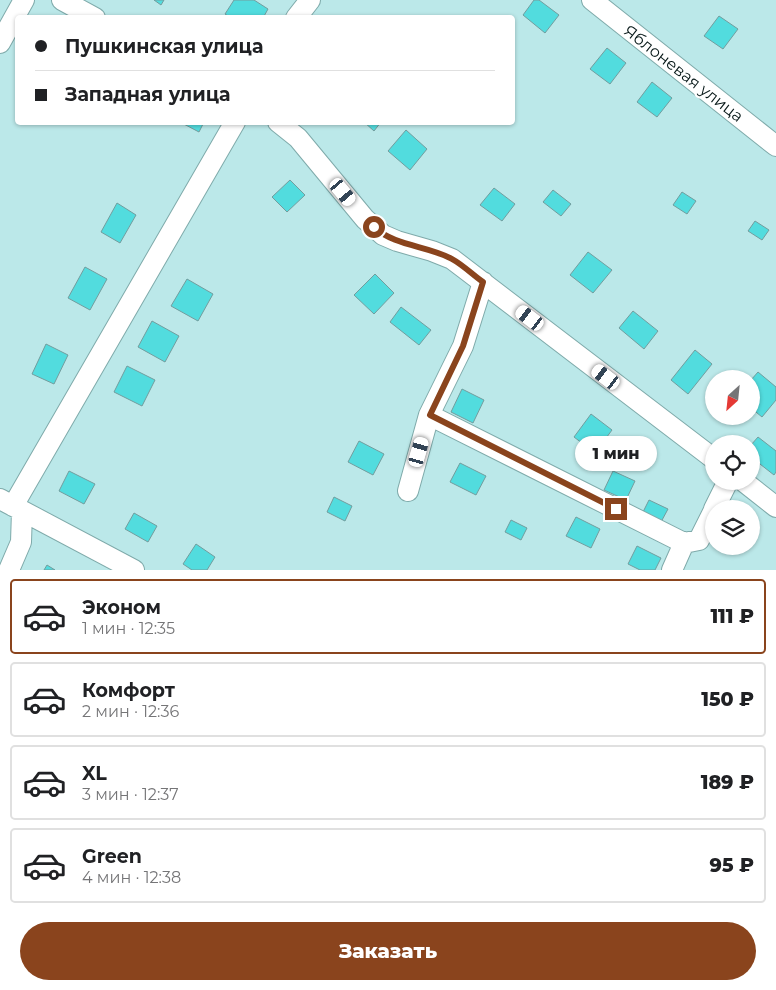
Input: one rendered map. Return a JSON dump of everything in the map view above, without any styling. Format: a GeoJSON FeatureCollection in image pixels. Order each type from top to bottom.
{"type":"FeatureCollection","features":[{"type":"Feature","properties":{"kind":"street"},"geometry":{"type":"LineString","coordinates":[[16,15],[24,0]]}},
{"type":"Feature","properties":{"kind":"street"},"geometry":{"type":"LineString","coordinates":[[62,0],[90,15]]}},
{"type":"Feature","properties":{"kind":"street"},"geometry":{"type":"LineString","coordinates":[[298,15],[310,0]]}},
{"type":"Feature","properties":{"kind":"street","name":"Яблоневая улица"},"geometry":{"type":"LineString","coordinates":[[592,0],[776,146]]}},
{"type":"Feature","properties":{"kind":"street"},"geometry":{"type":"LineString","coordinates":[[0,43],[15,16]]}},
{"type":"Feature","properties":{"kind":"street"},"geometry":{"type":"LineString","coordinates":[[9,570],[21,542],[11,505],[232,125]]}},
{"type":"Feature","properties":{"kind":"street"},"geometry":{"type":"LineString","coordinates":[[282,125],[298,138],[365,219],[383,235],[452,259],[705,452]]}},
{"type":"Feature","properties":{"kind":"street"},"geometry":{"type":"LineString","coordinates":[[408,490],[430,415],[463,346],[483,282]]}},
{"type":"Feature","properties":{"kind":"street"},"geometry":{"type":"LineString","coordinates":[[430,415],[684,543],[698,540],[705,526]]}},
{"type":"Feature","properties":{"kind":"street"},"geometry":{"type":"LineString","coordinates":[[754,490],[776,507]]}},
{"type":"Feature","properties":{"kind":"street"},"geometry":{"type":"LineString","coordinates":[[11,505],[134,570]]}},
{"type":"Feature","properties":{"kind":"street"},"geometry":{"type":"LineString","coordinates":[[672,570],[684,543]]}},
{"type":"Feature","properties":{"kind":"building"},"geometry":{"type":"Polygon","coordinates":[[[154,0],[164,0],[161,5],[154,0]]]}},
{"type":"Feature","properties":{"kind":"building"},"geometry":{"type":"Polygon","coordinates":[[[234,0],[254,0],[268,9],[265,15],[225,14],[234,0]]]}},
{"type":"Feature","properties":{"kind":"building"},"geometry":{"type":"Polygon","coordinates":[[[534,0],[539,0],[559,15],[545,33],[523,15],[534,0]]]}},
{"type":"Feature","properties":{"kind":"building"},"geometry":{"type":"Polygon","coordinates":[[[719,16],[738,29],[723,49],[704,36],[719,16]]]}},
{"type":"Feature","properties":{"kind":"building"},"geometry":{"type":"Polygon","coordinates":[[[607,48],[626,63],[610,84],[590,69],[607,48]]]}},
{"type":"Feature","properties":{"kind":"building"},"geometry":{"type":"Polygon","coordinates":[[[652,82],[672,98],[657,117],[637,102],[652,82]]]}},
{"type":"Feature","properties":{"kind":"building"},"geometry":{"type":"Polygon","coordinates":[[[186,125],[202,125],[199,132],[186,125]]]}},
{"type":"Feature","properties":{"kind":"building"},"geometry":{"type":"Polygon","coordinates":[[[367,125],[379,125],[374,131],[367,125]]]}},
{"type":"Feature","properties":{"kind":"building"},"geometry":{"type":"Polygon","coordinates":[[[406,130],[427,149],[410,170],[388,151],[406,130]]]}},
{"type":"Feature","properties":{"kind":"building"},"geometry":{"type":"Polygon","coordinates":[[[290,180],[305,195],[287,212],[272,197],[290,180]]]}},
{"type":"Feature","properties":{"kind":"building"},"geometry":{"type":"Polygon","coordinates":[[[494,188],[515,204],[502,221],[480,205],[494,188]]]}},
{"type":"Feature","properties":{"kind":"building"},"geometry":{"type":"Polygon","coordinates":[[[553,190],[571,204],[561,216],[543,202],[553,190]]]}},
{"type":"Feature","properties":{"kind":"building"},"geometry":{"type":"Polygon","coordinates":[[[682,192],[696,201],[687,214],[673,205],[682,192]]]}},
{"type":"Feature","properties":{"kind":"building"},"geometry":{"type":"Polygon","coordinates":[[[117,203],[136,215],[120,243],[101,232],[117,203]]]}},
{"type":"Feature","properties":{"kind":"building"},"geometry":{"type":"Polygon","coordinates":[[[755,221],[769,230],[762,240],[748,231],[755,221]]]}},
{"type":"Feature","properties":{"kind":"building"},"geometry":{"type":"Polygon","coordinates":[[[588,252],[612,270],[593,293],[570,275],[588,252]]]}},
{"type":"Feature","properties":{"kind":"building"},"geometry":{"type":"Polygon","coordinates":[[[85,267],[107,279],[90,310],[68,298],[85,267]]]}},
{"type":"Feature","properties":{"kind":"building"},"geometry":{"type":"Polygon","coordinates":[[[375,274],[394,293],[374,314],[354,295],[375,274]]]}},
{"type":"Feature","properties":{"kind":"building"},"geometry":{"type":"Polygon","coordinates":[[[187,279],[213,294],[198,321],[171,306],[187,279]]]}},
{"type":"Feature","properties":{"kind":"building"},"geometry":{"type":"Polygon","coordinates":[[[401,307],[431,330],[419,345],[390,322],[401,307]]]}},
{"type":"Feature","properties":{"kind":"building"},"geometry":{"type":"Polygon","coordinates":[[[633,311],[658,331],[644,349],[619,328],[633,311]]]}},
{"type":"Feature","properties":{"kind":"building"},"geometry":{"type":"Polygon","coordinates":[[[152,321],[179,336],[165,362],[138,347],[152,321]]]}},
{"type":"Feature","properties":{"kind":"building"},"geometry":{"type":"Polygon","coordinates":[[[46,344],[68,355],[54,384],[32,374],[46,344]]]}},
{"type":"Feature","properties":{"kind":"building"},"geometry":{"type":"Polygon","coordinates":[[[695,350],[712,364],[705,370],[705,373],[688,394],[671,380],[695,350]]]}},
{"type":"Feature","properties":{"kind":"building"},"geometry":{"type":"Polygon","coordinates":[[[127,366],[155,380],[142,406],[114,392],[127,366]]]}},
{"type":"Feature","properties":{"kind":"building"},"geometry":{"type":"Polygon","coordinates":[[[760,374],[776,387],[776,400],[762,417],[760,415],[760,374]]]}},
{"type":"Feature","properties":{"kind":"building"},"geometry":{"type":"Polygon","coordinates":[[[462,389],[484,400],[473,423],[451,412],[462,389]]]}},
{"type":"Feature","properties":{"kind":"building"},"geometry":{"type":"Polygon","coordinates":[[[591,414],[612,430],[595,453],[574,437],[591,414]]]}},
{"type":"Feature","properties":{"kind":"building"},"geometry":{"type":"Polygon","coordinates":[[[760,439],[776,451],[776,472],[774,475],[760,464],[760,439]]]}},
{"type":"Feature","properties":{"kind":"building"},"geometry":{"type":"Polygon","coordinates":[[[359,441],[384,454],[373,475],[348,462],[359,441]]]}},
{"type":"Feature","properties":{"kind":"building"},"geometry":{"type":"Polygon","coordinates":[[[460,463],[486,476],[476,495],[450,482],[460,463]]]}},
{"type":"Feature","properties":{"kind":"building"},"geometry":{"type":"Polygon","coordinates":[[[69,471],[95,484],[84,504],[59,491],[69,471]]]}},
{"type":"Feature","properties":{"kind":"building"},"geometry":{"type":"Polygon","coordinates":[[[613,471],[635,481],[626,500],[604,490],[613,471]]]}},
{"type":"Feature","properties":{"kind":"building"},"geometry":{"type":"Polygon","coordinates":[[[334,497],[352,506],[345,521],[327,512],[334,497]]]}},
{"type":"Feature","properties":{"kind":"building"},"geometry":{"type":"Polygon","coordinates":[[[649,500],[668,509],[661,522],[643,512],[649,500]]]}},
{"type":"Feature","properties":{"kind":"building"},"geometry":{"type":"Polygon","coordinates":[[[134,513],[157,526],[148,542],[125,529],[134,513]]]}},
{"type":"Feature","properties":{"kind":"building"},"geometry":{"type":"Polygon","coordinates":[[[576,517],[600,529],[591,548],[566,536],[576,517]]]}},
{"type":"Feature","properties":{"kind":"building"},"geometry":{"type":"Polygon","coordinates":[[[511,520],[527,528],[521,540],[505,532],[511,520]]]}},
{"type":"Feature","properties":{"kind":"building"},"geometry":{"type":"Polygon","coordinates":[[[196,544],[215,557],[207,570],[192,570],[183,564],[196,544]]]}},
{"type":"Feature","properties":{"kind":"building"},"geometry":{"type":"Polygon","coordinates":[[[637,546],[661,558],[655,570],[640,570],[628,564],[637,546]]]}},
{"type":"Feature","properties":{"kind":"building"},"geometry":{"type":"Polygon","coordinates":[[[47,565],[55,570],[44,570],[47,565]]]}},
{"type":"Feature","properties":{"kind":"route"},"geometry":{"type":"LineString","coordinates":[[374,227],[383,235],[396,241],[452,259],[483,282],[463,346],[430,415],[616,509]]}}]}
